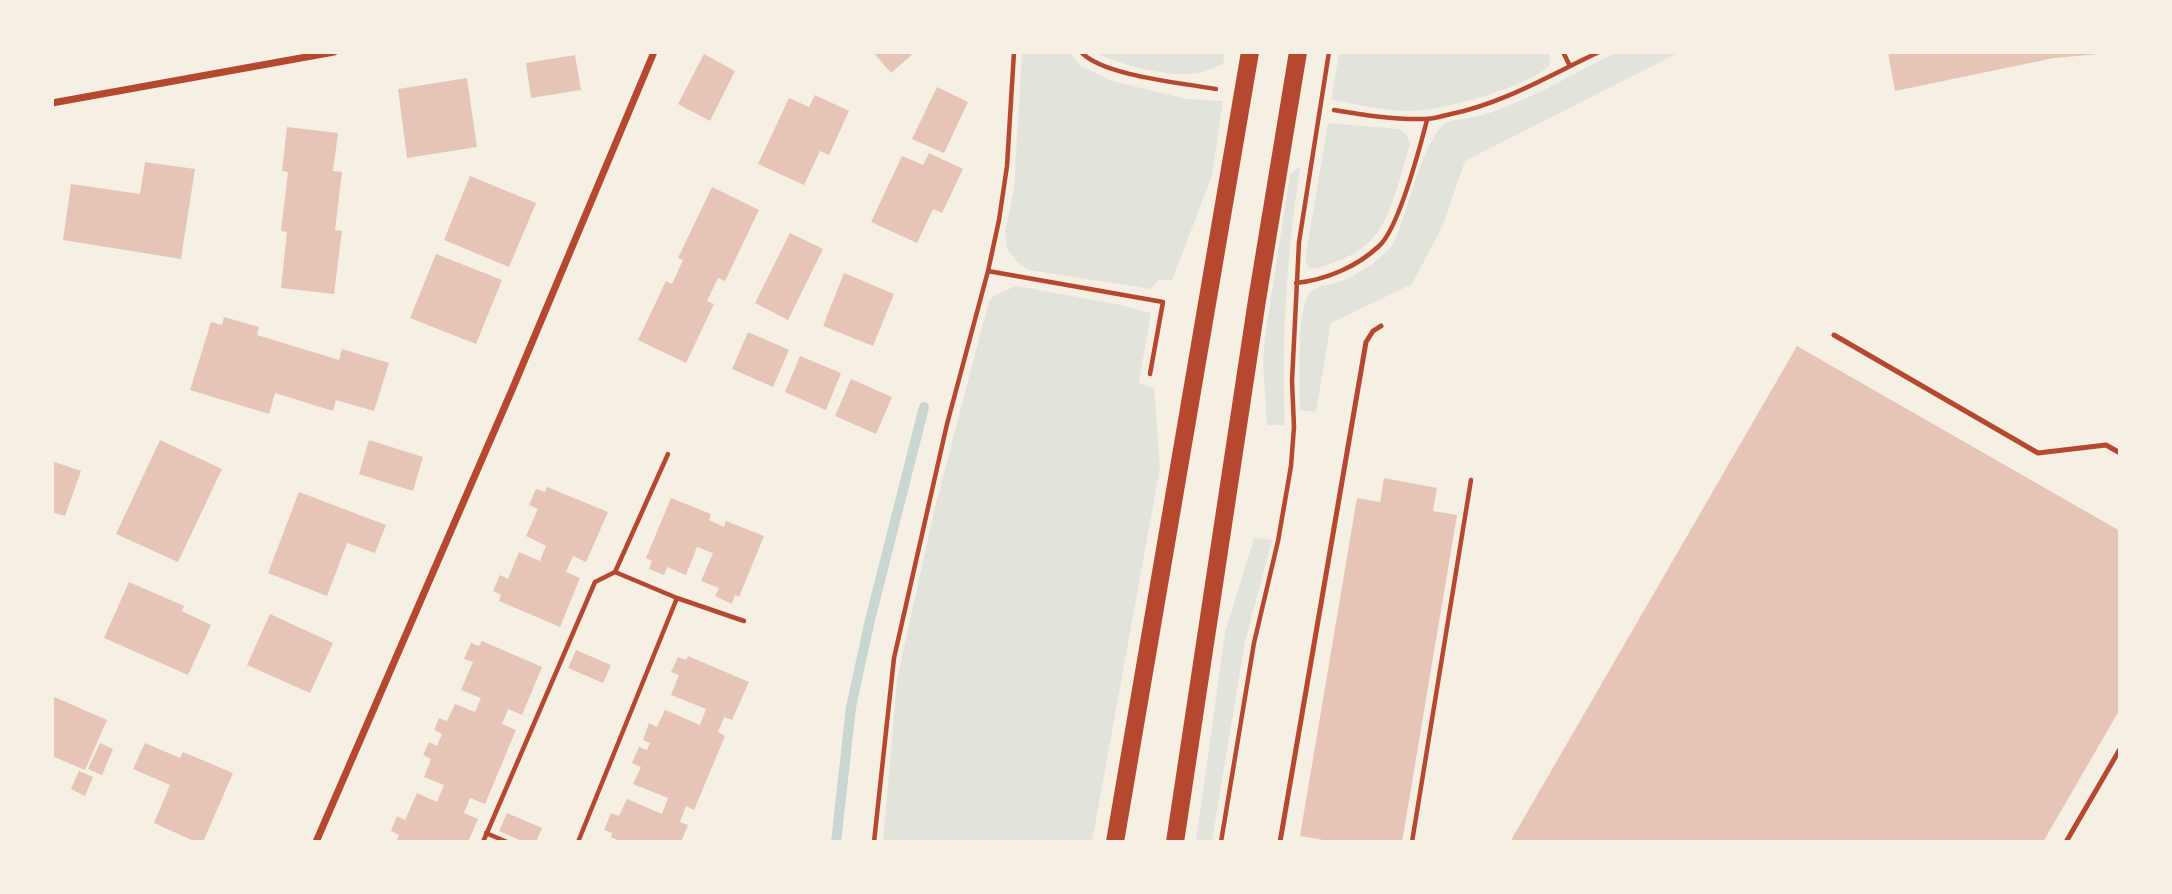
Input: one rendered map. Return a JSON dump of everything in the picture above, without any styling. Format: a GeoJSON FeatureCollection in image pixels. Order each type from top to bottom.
{"type":"FeatureCollection","features":[{"type":"Feature","properties":{"kind":"main road"},"geometry":{"type":"LineString","coordinates":[[1115,842],[1250,52]]}},
{"type":"Feature","properties":{"kind":"main road"},"geometry":{"type":"LineString","coordinates":[[1175,842],[1253,327],[1298,52]]}},
{"type":"Feature","properties":{"kind":"street"},"geometry":{"type":"LineString","coordinates":[[52,103],[334,52]]}},
{"type":"Feature","properties":{"kind":"street"},"geometry":{"type":"LineString","coordinates":[[316,842],[512,390],[654,52]]}},
{"type":"Feature","properties":{"kind":"lane"},"geometry":{"type":"LineString","coordinates":[[1280,842],[1366,342],[1373,331],[1381,326]]}},
{"type":"Feature","properties":{"kind":"lane"},"geometry":{"type":"LineString","coordinates":[[1834,335],[2038,453],[2106,445],[2119,453]]}},
{"type":"Feature","properties":{"kind":"lane"},"geometry":{"type":"LineString","coordinates":[[2066,842],[2119,749]]}},
{"type":"Feature","properties":{"kind":"path"},"geometry":{"type":"LineString","coordinates":[[874,842],[894,658],[947,424],[999,220],[1007,166],[1014,52]]}},
{"type":"Feature","properties":{"kind":"path"},"geometry":{"type":"LineString","coordinates":[[1081,52],[1088,60],[1121,72],[1224,90]]}},
{"type":"Feature","properties":{"kind":"path"},"geometry":{"type":"LineString","coordinates":[[1221,842],[1254,643],[1279,541],[1291,466],[1299,242],[1329,52]]}},
{"type":"Feature","properties":{"kind":"path"},"geometry":{"type":"LineString","coordinates":[[1563,52],[1570,66]]}},
{"type":"Feature","properties":{"kind":"path"},"geometry":{"type":"LineString","coordinates":[[1334,110],[1427,120],[1464,112],[1536,85],[1599,52]]}},
{"type":"Feature","properties":{"kind":"path"},"geometry":{"type":"LineString","coordinates":[[1296,283],[1319,280],[1363,259],[1381,245],[1394,223],[1420,149],[1427,120]]}},
{"type":"Feature","properties":{"kind":"path"},"geometry":{"type":"LineString","coordinates":[[988,271],[1163,302],[1150,374]]}},
{"type":"Feature","properties":{"kind":"path"},"geometry":{"type":"LineString","coordinates":[[483,842],[595,582],[615,572],[668,454]]}},
{"type":"Feature","properties":{"kind":"path"},"geometry":{"type":"LineString","coordinates":[[1412,842],[1471,480]]}},
{"type":"Feature","properties":{"kind":"path"},"geometry":{"type":"LineString","coordinates":[[615,572],[677,598],[744,621]]}},
{"type":"Feature","properties":{"kind":"path"},"geometry":{"type":"LineString","coordinates":[[578,842],[677,598]]}},
{"type":"Feature","properties":{"kind":"path"},"geometry":{"type":"LineString","coordinates":[[486,833],[507,842]]}},
{"type":"Feature","properties":{"kind":"shaded area"},"geometry":{"type":"Polygon","coordinates":[[[1022,53],[1070,53],[1081,66],[1112,81],[1186,99],[1223,101],[1212,176],[1172,280],[1158,280],[1151,289],[1029,270],[1017,262],[1007,249],[1005,231],[1014,190],[1022,53]]]}},
{"type":"Feature","properties":{"kind":"shaded area"},"geometry":{"type":"Polygon","coordinates":[[[1096,53],[1225,53],[1223,64],[1203,72],[1178,74],[1133,66],[1096,53]]]}},
{"type":"Feature","properties":{"kind":"shaded area"},"geometry":{"type":"Polygon","coordinates":[[[1339,53],[1550,53],[1549,66],[1537,74],[1502,90],[1459,103],[1406,111],[1331,100],[1339,53]]]}},
{"type":"Feature","properties":{"kind":"shaded area"},"geometry":{"type":"Polygon","coordinates":[[[1615,53],[1688,53],[1674,55],[1465,161],[1443,225],[1412,284],[1331,323],[1316,412],[1300,410],[1300,332],[1309,294],[1317,288],[1357,274],[1379,259],[1394,242],[1424,158],[1439,129],[1448,122],[1482,115],[1518,102],[1615,53]]]}},
{"type":"Feature","properties":{"kind":"shaded area"},"geometry":{"type":"Polygon","coordinates":[[[1328,123],[1399,129],[1407,135],[1410,144],[1391,206],[1380,229],[1367,244],[1354,253],[1315,269],[1309,267],[1305,260],[1328,123]]]}},
{"type":"Feature","properties":{"kind":"shaded area"},"geometry":{"type":"Polygon","coordinates":[[[1300,167],[1286,296],[1285,425],[1267,425],[1263,361],[1265,337],[1290,174],[1300,167]]]}},
{"type":"Feature","properties":{"kind":"shaded area"},"geometry":{"type":"Polygon","coordinates":[[[1016,286],[1151,313],[1139,383],[1154,388],[1160,467],[1092,841],[883,841],[897,680],[934,511],[989,301],[995,295],[1016,286]]]}},
{"type":"Feature","properties":{"kind":"shaded area"},"geometry":{"type":"Polygon","coordinates":[[[1254,538],[1272,540],[1245,642],[1212,841],[1196,841],[1225,633],[1254,538]]]}},
{"type":"Feature","properties":{"kind":"building"},"geometry":{"type":"Polygon","coordinates":[[[873,52],[915,52],[891,73],[873,52]]]}},
{"type":"Feature","properties":{"kind":"building"},"geometry":{"type":"Polygon","coordinates":[[[1888,52],[2100,54],[2054,58],[1895,91],[1888,52]]]}},
{"type":"Feature","properties":{"kind":"building"},"geometry":{"type":"Polygon","coordinates":[[[704,54],[735,71],[710,121],[678,104],[704,54]]]}},
{"type":"Feature","properties":{"kind":"building"},"geometry":{"type":"Polygon","coordinates":[[[575,55],[581,90],[531,98],[526,63],[575,55]]]}},
{"type":"Feature","properties":{"kind":"building"},"geometry":{"type":"Polygon","coordinates":[[[467,78],[477,147],[407,158],[398,89],[467,78]]]}},
{"type":"Feature","properties":{"kind":"building"},"geometry":{"type":"Polygon","coordinates":[[[937,87],[968,102],[944,153],[912,139],[937,87]]]}},
{"type":"Feature","properties":{"kind":"building"},"geometry":{"type":"Polygon","coordinates":[[[815,95],[849,111],[829,155],[820,151],[804,185],[758,164],[789,98],[809,107],[815,95]]]}},
{"type":"Feature","properties":{"kind":"building"},"geometry":{"type":"Polygon","coordinates":[[[287,127],[338,133],[333,171],[342,172],[335,230],[342,231],[334,294],[281,288],[287,232],[281,231],[288,172],[282,171],[287,127]]]}},
{"type":"Feature","properties":{"kind":"building"},"geometry":{"type":"Polygon","coordinates":[[[929,153],[963,169],[942,213],[933,209],[917,243],[871,222],[902,156],[923,165],[929,153]]]}},
{"type":"Feature","properties":{"kind":"building"},"geometry":{"type":"Polygon","coordinates":[[[145,162],[195,169],[181,259],[63,240],[71,184],[140,194],[145,162]]]}},
{"type":"Feature","properties":{"kind":"building"},"geometry":{"type":"Polygon","coordinates":[[[470,176],[536,203],[509,267],[444,240],[470,176]]]}},
{"type":"Feature","properties":{"kind":"building"},"geometry":{"type":"Polygon","coordinates":[[[712,187],[759,210],[725,281],[718,278],[707,301],[714,304],[686,363],[638,340],[666,281],[672,284],[683,260],[678,258],[712,187]]]}},
{"type":"Feature","properties":{"kind":"building"},"geometry":{"type":"Polygon","coordinates":[[[790,233],[823,249],[788,320],[755,303],[790,233]]]}},
{"type":"Feature","properties":{"kind":"building"},"geometry":{"type":"Polygon","coordinates":[[[436,254],[502,280],[476,344],[410,318],[436,254]]]}},
{"type":"Feature","properties":{"kind":"building"},"geometry":{"type":"Polygon","coordinates":[[[844,273],[894,294],[873,346],[823,326],[844,273]]]}},
{"type":"Feature","properties":{"kind":"building"},"geometry":{"type":"Polygon","coordinates":[[[224,317],[259,327],[257,335],[339,360],[342,349],[389,363],[374,411],[336,400],[333,411],[275,393],[269,414],[190,390],[211,322],[222,325],[224,317]]]}},
{"type":"Feature","properties":{"kind":"building"},"geometry":{"type":"Polygon","coordinates":[[[748,332],[789,350],[773,387],[732,369],[748,332]]]}},
{"type":"Feature","properties":{"kind":"building"},"geometry":{"type":"Polygon","coordinates":[[[1797,346],[2120,531],[2120,709],[2043,842],[1510,842],[1797,346]]]}},
{"type":"Feature","properties":{"kind":"building"},"geometry":{"type":"Polygon","coordinates":[[[800,356],[841,373],[826,410],[785,392],[800,356]]]}},
{"type":"Feature","properties":{"kind":"building"},"geometry":{"type":"Polygon","coordinates":[[[851,379],[892,397],[876,434],[835,416],[851,379]]]}},
{"type":"Feature","properties":{"kind":"building"},"geometry":{"type":"Polygon","coordinates":[[[160,440],[222,469],[178,562],[116,534],[160,440]]]}},
{"type":"Feature","properties":{"kind":"building"},"geometry":{"type":"Polygon","coordinates":[[[369,440],[423,457],[413,491],[359,474],[369,440]]]}},
{"type":"Feature","properties":{"kind":"building"},"geometry":{"type":"Polygon","coordinates":[[[52,461],[81,471],[65,516],[52,512],[52,461]]]}},
{"type":"Feature","properties":{"kind":"building"},"geometry":{"type":"Polygon","coordinates":[[[1384,478],[1437,488],[1433,511],[1457,515],[1402,842],[1335,842],[1300,836],[1357,498],[1380,502],[1384,478]]]}},
{"type":"Feature","properties":{"kind":"building"},"geometry":{"type":"Polygon","coordinates":[[[547,487],[608,512],[586,562],[573,556],[566,572],[580,578],[560,627],[499,601],[501,595],[493,591],[500,575],[508,579],[519,552],[540,561],[546,546],[526,536],[538,509],[529,505],[536,489],[545,492],[547,487]]]}},
{"type":"Feature","properties":{"kind":"building"},"geometry":{"type":"Polygon","coordinates":[[[299,492],[386,525],[375,553],[347,543],[327,596],[268,573],[299,492]]]}},
{"type":"Feature","properties":{"kind":"building"},"geometry":{"type":"Polygon","coordinates":[[[671,498],[711,514],[709,520],[724,527],[726,521],[764,536],[739,597],[735,595],[732,604],[715,596],[719,588],[701,581],[713,553],[697,547],[686,575],[667,567],[664,575],[649,569],[652,561],[646,558],[671,498]]]}},
{"type":"Feature","properties":{"kind":"building"},"geometry":{"type":"Polygon","coordinates":[[[129,582],[184,606],[182,611],[211,625],[188,675],[104,638],[129,582]]]}},
{"type":"Feature","properties":{"kind":"building"},"geometry":{"type":"Polygon","coordinates":[[[270,614],[333,643],[310,693],[247,665],[270,614]]]}},
{"type":"Feature","properties":{"kind":"building"},"geometry":{"type":"Polygon","coordinates":[[[482,641],[542,667],[522,715],[508,709],[502,724],[516,730],[485,804],[470,798],[464,813],[478,819],[468,842],[396,842],[399,835],[391,831],[397,816],[405,820],[417,793],[437,802],[444,785],[424,777],[431,759],[423,755],[429,742],[437,746],[442,734],[434,730],[439,718],[447,721],[455,704],[475,712],[481,698],[461,690],[473,662],[464,659],[471,643],[479,646],[482,641]]]}},
{"type":"Feature","properties":{"kind":"building"},"geometry":{"type":"Polygon","coordinates":[[[576,650],[611,665],[603,683],[568,668],[576,650]]]}},
{"type":"Feature","properties":{"kind":"building"},"geometry":{"type":"Polygon","coordinates":[[[688,656],[749,682],[732,720],[724,717],[718,732],[725,736],[694,810],[686,806],[680,822],[688,825],[681,842],[621,842],[611,837],[612,833],[604,830],[611,813],[619,816],[627,799],[662,814],[668,798],[633,784],[641,767],[632,763],[639,747],[647,750],[650,743],[643,740],[649,723],[657,727],[665,710],[700,725],[706,709],[671,695],[679,675],[671,672],[678,657],[686,660],[688,656]]]}},
{"type":"Feature","properties":{"kind":"building"},"geometry":{"type":"Polygon","coordinates":[[[52,696],[107,720],[85,770],[52,756],[52,696]]]}},
{"type":"Feature","properties":{"kind":"building"},"geometry":{"type":"Polygon","coordinates":[[[100,743],[113,749],[102,775],[88,769],[100,743]]]}},
{"type":"Feature","properties":{"kind":"building"},"geometry":{"type":"Polygon","coordinates":[[[145,743],[180,758],[183,752],[233,773],[203,842],[196,842],[154,823],[170,785],[133,769],[145,743]]]}},
{"type":"Feature","properties":{"kind":"building"},"geometry":{"type":"Polygon","coordinates":[[[79,771],[93,777],[85,796],[71,789],[79,771]]]}},
{"type":"Feature","properties":{"kind":"building"},"geometry":{"type":"Polygon","coordinates":[[[507,813],[542,828],[536,842],[524,842],[499,831],[507,813]]]}},
{"type":"Feature","properties":{"kind":"waterway"},"geometry":{"type":"LineString","coordinates":[[836,842],[851,707],[870,620],[924,407]]}}]}
